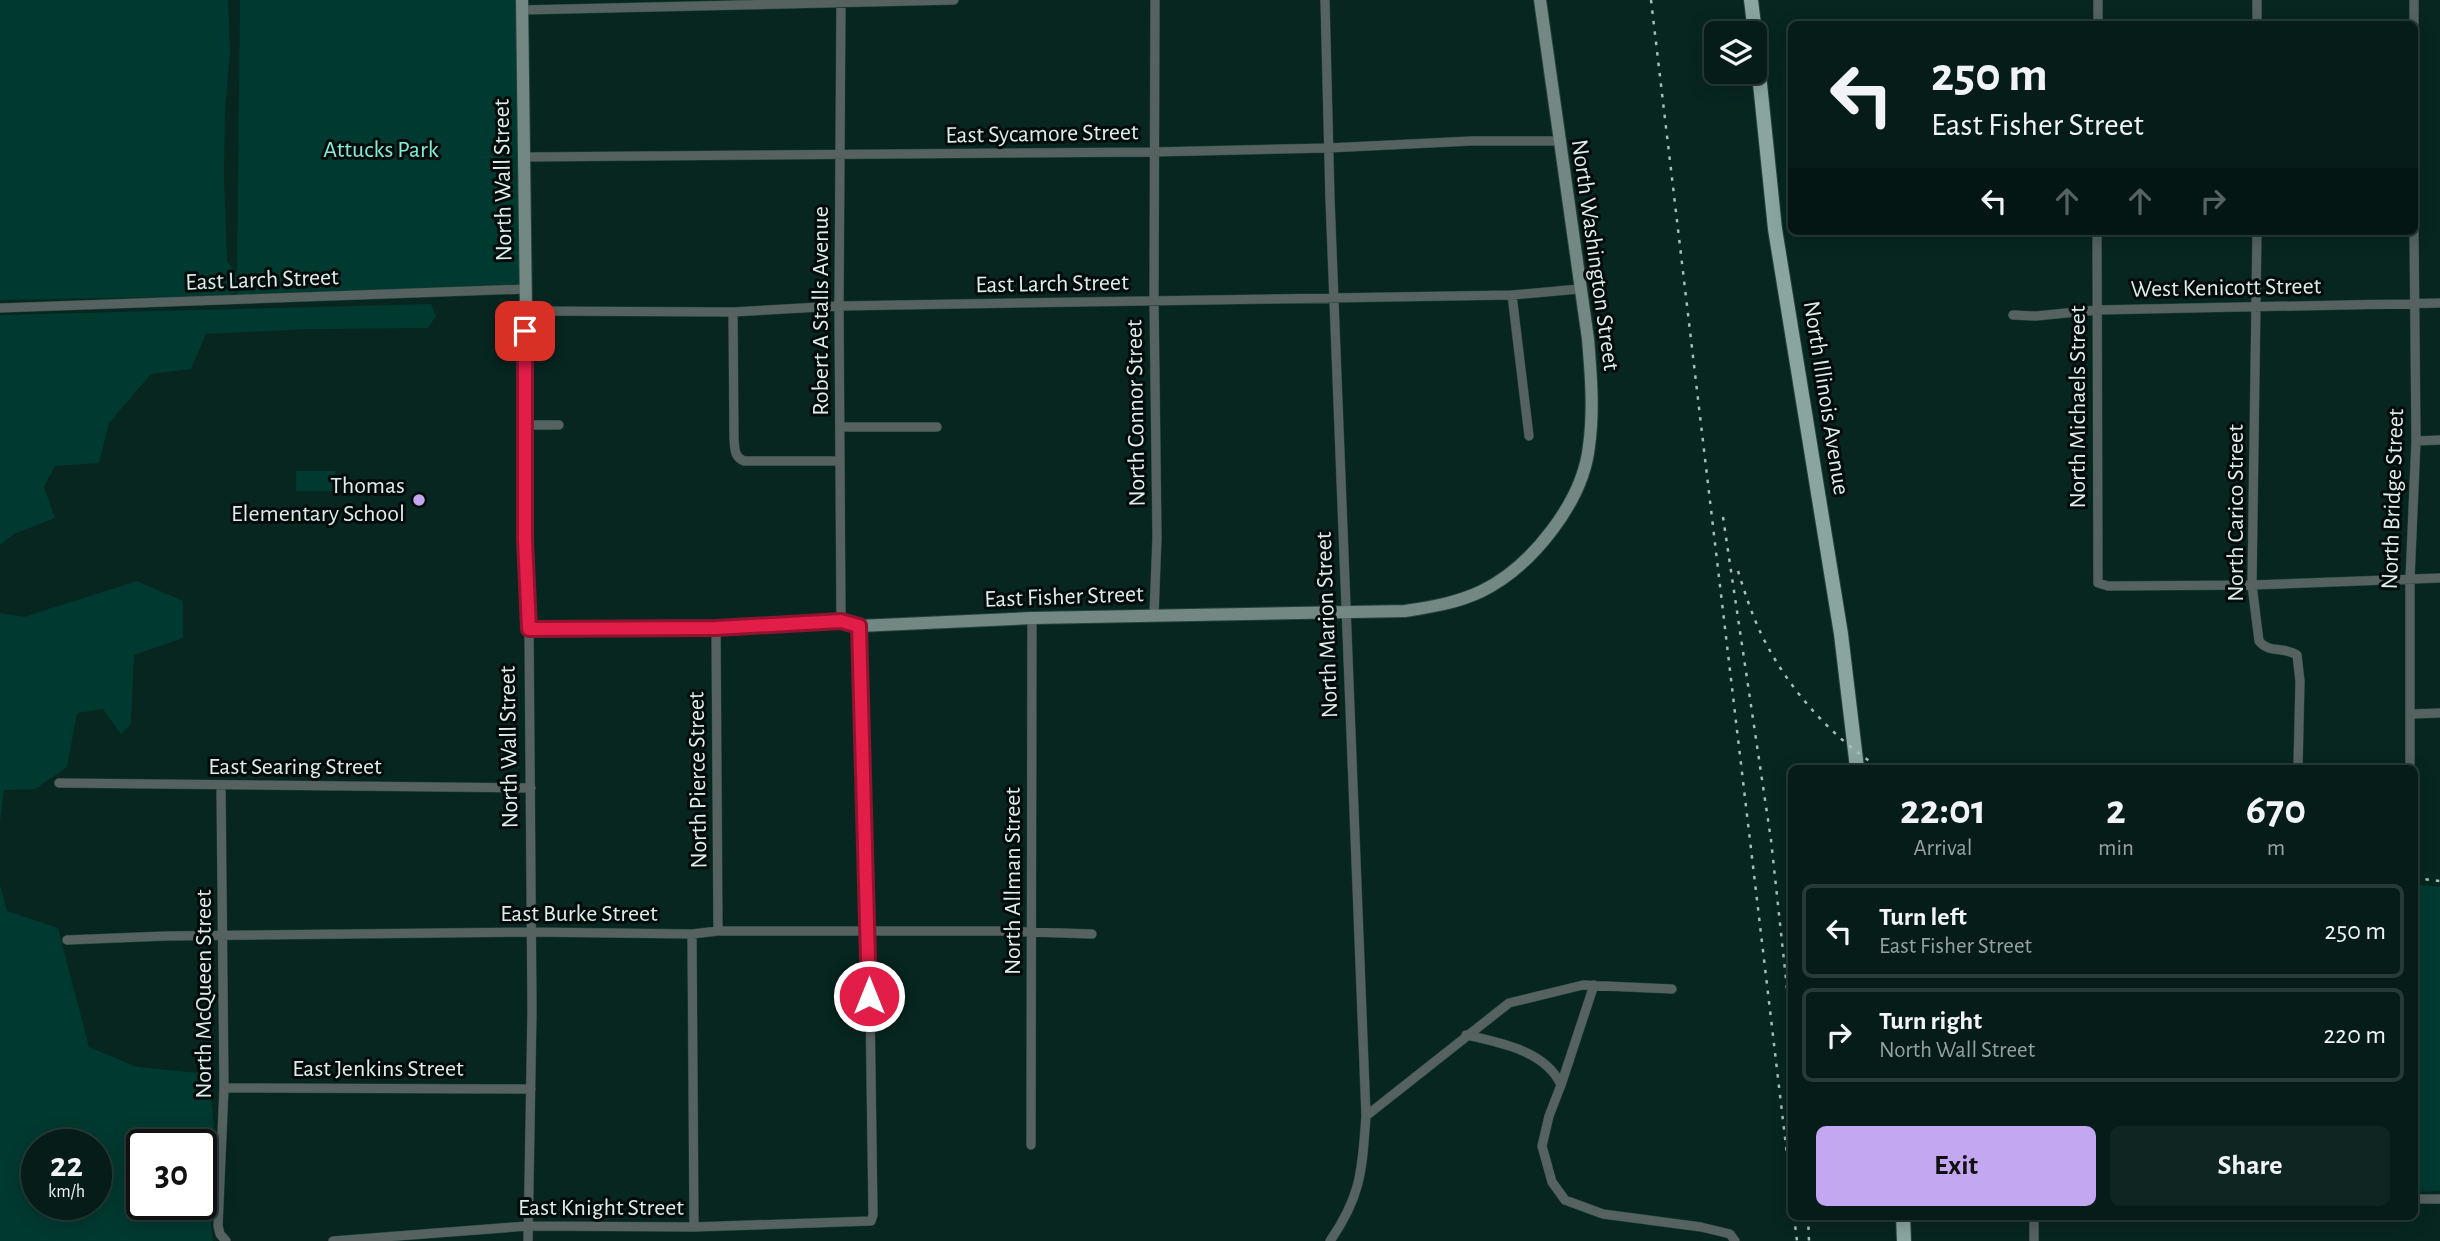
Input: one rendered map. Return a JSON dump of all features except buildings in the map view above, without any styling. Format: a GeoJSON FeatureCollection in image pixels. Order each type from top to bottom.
{"type":"FeatureCollection","features":[{"type":"Feature","properties":{"kind":"main road","name":"North Illinois Avenue"},"geometry":{"type":"LineString","coordinates":[[1751,0],[1753,21]]}},
{"type":"Feature","properties":{"kind":"main road","name":"North Illinois Avenue"},"geometry":{"type":"LineString","coordinates":[[1760,84],[1775,229],[1841,634],[1857,765]]}},
{"type":"Feature","properties":{"kind":"main road"},"geometry":{"type":"LineString","coordinates":[[1903,1220],[1904,1241]]}},
{"type":"Feature","properties":{"kind":"street"},"geometry":{"type":"LineString","coordinates":[[522,5],[954,0]]}},
{"type":"Feature","properties":{"kind":"street","name":"North Connor Street"},"geometry":{"type":"LineString","coordinates":[[1154,615],[1157,537],[1154,301],[1155,0]]}},
{"type":"Feature","properties":{"kind":"street","name":"North Marion Street"},"geometry":{"type":"LineString","coordinates":[[1325,0],[1328,148],[1366,1116],[1362,1167],[1355,1199],[1330,1241]]}},
{"type":"Feature","properties":{"kind":"street","name":"North Washington Street"},"geometry":{"type":"LineString","coordinates":[[1540,0],[1588,340],[1592,388],[1589,447],[1577,488],[1564,511]]}},
{"type":"Feature","properties":{"kind":"street"},"geometry":{"type":"LineString","coordinates":[[2098,0],[2098,21]]}},
{"type":"Feature","properties":{"kind":"street"},"geometry":{"type":"LineString","coordinates":[[2257,0],[2257,21]]}},
{"type":"Feature","properties":{"kind":"street"},"geometry":{"type":"LineString","coordinates":[[2414,0],[2414,21]]}},
{"type":"Feature","properties":{"kind":"street","name":"Robert A Stalls Avenue"},"geometry":{"type":"LineString","coordinates":[[841,2],[841,621]]}},
{"type":"Feature","properties":{"kind":"street","name":"North Wall Street"},"geometry":{"type":"LineString","coordinates":[[522,5],[526,289],[525,540],[531,788],[528,1241]]}},
{"type":"Feature","properties":{"kind":"street","name":"East Sycamore Street"},"geometry":{"type":"LineString","coordinates":[[525,157],[1154,152],[1471,141],[1559,141]]}},
{"type":"Feature","properties":{"kind":"street","name":"North Michaels Street"},"geometry":{"type":"LineString","coordinates":[[2097,235],[2098,583],[2108,586],[2252,585]]}},
{"type":"Feature","properties":{"kind":"street","name":"North Carico Street"},"geometry":{"type":"LineString","coordinates":[[2257,235],[2252,585],[2259,641],[2270,650],[2291,651],[2297,655],[2300,681],[2298,765]]}},
{"type":"Feature","properties":{"kind":"street","name":"North Bridge Street"},"geometry":{"type":"LineString","coordinates":[[2410,765],[2410,579],[2416,441],[2414,235]]}},
{"type":"Feature","properties":{"kind":"street","name":"East Larch Street"},"geometry":{"type":"LineString","coordinates":[[0,308],[526,289]]}},
{"type":"Feature","properties":{"kind":"street","name":"East Larch Street"},"geometry":{"type":"LineString","coordinates":[[526,311],[733,312],[839,306],[1512,295],[1579,289]]}},
{"type":"Feature","properties":{"kind":"street"},"geometry":{"type":"LineString","coordinates":[[1512,295],[1529,436]]}},
{"type":"Feature","properties":{"kind":"street","name":"West Kenicott Street"},"geometry":{"type":"LineString","coordinates":[[2013,315],[2036,316],[2097,310],[2440,303]]}},
{"type":"Feature","properties":{"kind":"street"},"geometry":{"type":"LineString","coordinates":[[733,312],[734,439],[738,459],[840,461]]}},
{"type":"Feature","properties":{"kind":"street"},"geometry":{"type":"LineString","coordinates":[[525,425],[559,425]]}},
{"type":"Feature","properties":{"kind":"street"},"geometry":{"type":"LineString","coordinates":[[840,427],[937,426]]}},
{"type":"Feature","properties":{"kind":"street"},"geometry":{"type":"LineString","coordinates":[[2416,441],[2440,440]]}},
{"type":"Feature","properties":{"kind":"street","name":"East Fisher Street"},"geometry":{"type":"LineString","coordinates":[[529,629],[716,628],[841,621],[859,626],[1032,618],[1346,613],[1418,609],[1445,605],[1482,591],[1509,573],[1535,550],[1564,511]]}},
{"type":"Feature","properties":{"kind":"street"},"geometry":{"type":"LineString","coordinates":[[2252,585],[2440,578]]}},
{"type":"Feature","properties":{"kind":"street","name":"North Allman Street"},"geometry":{"type":"LineString","coordinates":[[1031,1145],[1032,618]]}},
{"type":"Feature","properties":{"kind":"street"},"geometry":{"type":"LineString","coordinates":[[859,626],[869,932]]}},
{"type":"Feature","properties":{"kind":"street","name":"North Pierce Street"},"geometry":{"type":"LineString","coordinates":[[716,628],[718,931]]}},
{"type":"Feature","properties":{"kind":"street"},"geometry":{"type":"LineString","coordinates":[[2411,714],[2440,713]]}},
{"type":"Feature","properties":{"kind":"street","name":"East Searing Street"},"geometry":{"type":"LineString","coordinates":[[59,783],[531,788]]}},
{"type":"Feature","properties":{"kind":"street","name":"North McQueen Street"},"geometry":{"type":"LineString","coordinates":[[221,786],[224,1088],[218,1226],[226,1241]]}},
{"type":"Feature","properties":{"kind":"street","name":"East Burke Street"},"geometry":{"type":"LineString","coordinates":[[67,940],[531,932],[1091,934]]}},
{"type":"Feature","properties":{"kind":"street","name":"East Knight Street"},"geometry":{"type":"LineString","coordinates":[[333,1241],[528,1226],[694,1227],[871,1221],[869,932]]}},
{"type":"Feature","properties":{"kind":"street"},"geometry":{"type":"LineString","coordinates":[[692,934],[694,1227]]}},
{"type":"Feature","properties":{"kind":"street"},"geometry":{"type":"LineString","coordinates":[[1366,1116],[1509,1003],[1583,985],[1672,989]]}},
{"type":"Feature","properties":{"kind":"street"},"geometry":{"type":"LineString","coordinates":[[1594,985],[1549,1115],[1542,1146],[1552,1182],[1565,1200],[1602,1214],[1730,1234],[1735,1241]]}},
{"type":"Feature","properties":{"kind":"street"},"geometry":{"type":"LineString","coordinates":[[1466,1035],[1517,1048],[1555,1071],[1561,1085]]}},
{"type":"Feature","properties":{"kind":"street","name":"East Jenkins Street"},"geometry":{"type":"LineString","coordinates":[[224,1088],[531,1088]]}},
{"type":"Feature","properties":{"kind":"street"},"geometry":{"type":"LineString","coordinates":[[2418,1199],[2440,1199]]}},
{"type":"Feature","properties":{"kind":"street"},"geometry":{"type":"LineString","coordinates":[[2034,1220],[2034,1241]]}},
{"type":"Feature","properties":{"kind":"green space","name":"Attucks Park"},"geometry":{"type":"Polygon","coordinates":[[[0,0],[228,0],[230,53],[225,109],[224,176],[227,261],[237,275],[240,0],[525,0],[526,289],[237,300],[237,292],[227,296],[0,300],[0,0]]]}},
{"type":"Feature","properties":{"kind":"green space"},"geometry":{"type":"Polygon","coordinates":[[[431,304],[436,316],[428,328],[308,329],[206,334],[191,369],[151,374],[109,423],[99,463],[55,466],[44,487],[55,518],[14,534],[0,545],[0,315],[431,304]]]}},
{"type":"Feature","properties":{"kind":"green space"},"geometry":{"type":"Polygon","coordinates":[[[296,471],[335,471],[335,491],[296,491],[296,471]]]}},
{"type":"Feature","properties":{"kind":"green space"},"geometry":{"type":"Polygon","coordinates":[[[137,581],[183,601],[183,638],[134,655],[131,724],[121,734],[103,709],[77,713],[67,767],[35,789],[4,790],[0,822],[0,613],[24,617],[137,581]]]}},
{"type":"Feature","properties":{"kind":"green space"},"geometry":{"type":"Polygon","coordinates":[[[2418,884],[2440,887],[2440,1191],[2418,1192],[2418,884]]]}},
{"type":"Feature","properties":{"kind":"green space"},"geometry":{"type":"Polygon","coordinates":[[[0,885],[7,911],[58,928],[89,1047],[137,1067],[208,1074],[214,1129],[126,1129],[126,1220],[211,1220],[213,1241],[0,1241],[0,885]]]}},
{"type":"Feature","properties":{"kind":"railway"},"geometry":{"type":"LineString","coordinates":[[1651,0],[1788,1163]]}},
{"type":"Feature","properties":{"kind":"railway"},"geometry":{"type":"LineString","coordinates":[[1723,517],[1771,840],[1788,998]]}},
{"type":"Feature","properties":{"kind":"railway"},"geometry":{"type":"LineString","coordinates":[[1738,571],[1768,648],[1794,688],[1826,724],[1876,765]]}},
{"type":"Feature","properties":{"kind":"railway"},"geometry":{"type":"LineString","coordinates":[[2418,878],[2440,881]]}},
{"type":"Feature","properties":{"kind":"railway"},"geometry":{"type":"LineString","coordinates":[[1794,1220],[1797,1241]]}},
{"type":"Feature","properties":{"kind":"railway"},"geometry":{"type":"LineString","coordinates":[[1808,1220],[1809,1241]]}},
{"type":"Feature","properties":{"kind":"place","name":"Thomas Elementary School"},"geometry":{"type":"Point","coordinates":[419,500]}},
{"type":"Feature","properties":{"kind":"route"},"geometry":{"type":"LineString","coordinates":[[525,331],[525,540],[529,629],[716,628],[841,621],[859,626],[869,996]]}}]}
